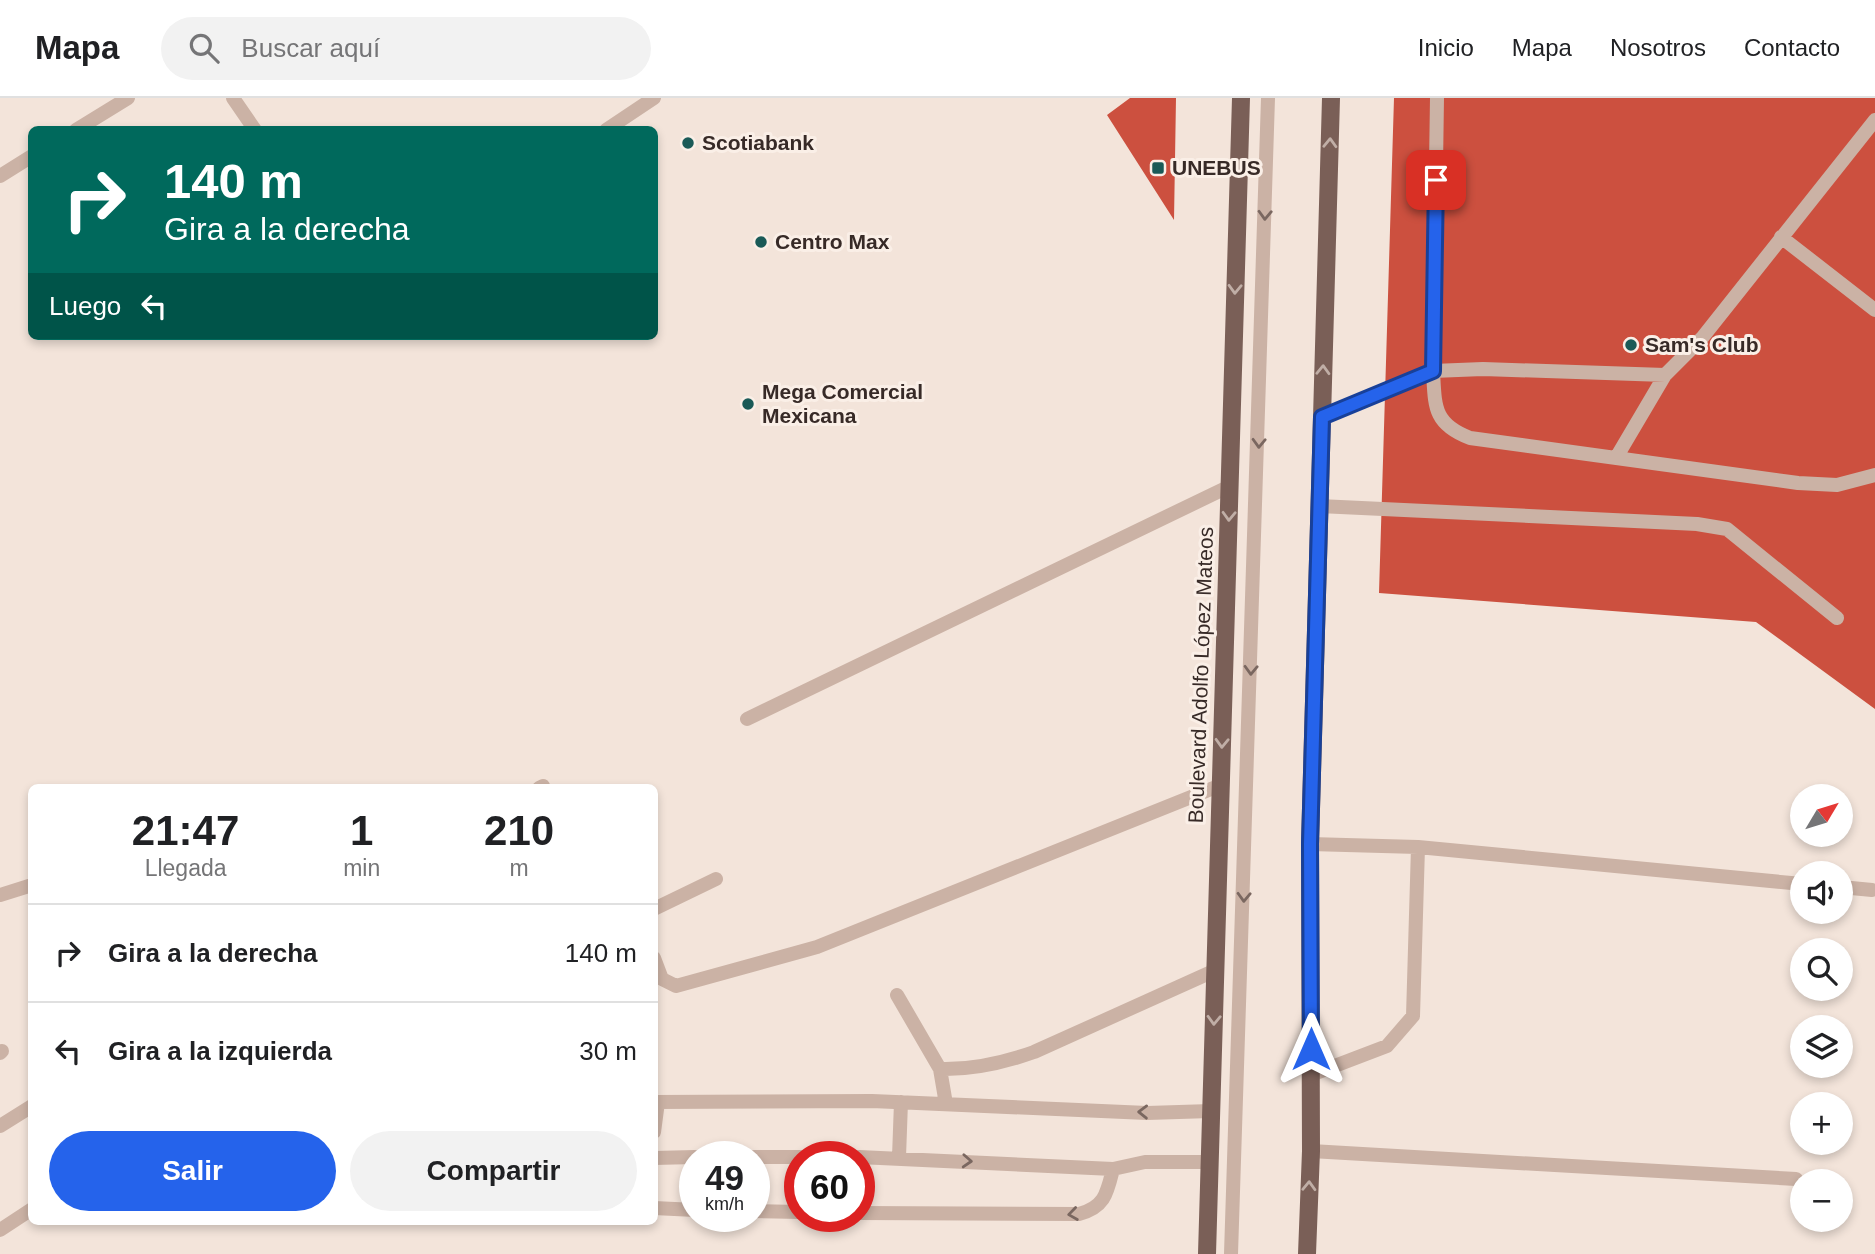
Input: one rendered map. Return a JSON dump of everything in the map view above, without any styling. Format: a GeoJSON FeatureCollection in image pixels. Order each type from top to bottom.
{"type":"FeatureCollection","features":[{"type":"Feature","properties":{"kind":"main road","name":"Boulevard Adolfo López Mateos"},"geometry":{"type":"LineString","coordinates":[[1207,1254],[1241,98]]}},
{"type":"Feature","properties":{"kind":"main road"},"geometry":{"type":"LineString","coordinates":[[1307,1254],[1311,1151],[1310,844],[1331,98]]}},
{"type":"Feature","properties":{"kind":"lane"},"geometry":{"type":"LineString","coordinates":[[82,126],[128,98]]}},
{"type":"Feature","properties":{"kind":"lane"},"geometry":{"type":"LineString","coordinates":[[233,98],[252,126]]}},
{"type":"Feature","properties":{"kind":"lane"},"geometry":{"type":"LineString","coordinates":[[612,126],[654,98]]}},
{"type":"Feature","properties":{"kind":"lane"},"geometry":{"type":"LineString","coordinates":[[1231,1254],[1268,98]]}},
{"type":"Feature","properties":{"kind":"lane"},"geometry":{"type":"LineString","coordinates":[[1437,98],[1433,371],[1436,410],[1455,433],[1470,438],[1798,484],[1837,485],[1875,475]]}},
{"type":"Feature","properties":{"kind":"lane"},"geometry":{"type":"LineString","coordinates":[[1616,458],[1665,375],[1702,338],[1875,120]]}},
{"type":"Feature","properties":{"kind":"lane"},"geometry":{"type":"LineString","coordinates":[[0,176],[28,158]]}},
{"type":"Feature","properties":{"kind":"lane"},"geometry":{"type":"LineString","coordinates":[[1780,237],[1875,310]]}},
{"type":"Feature","properties":{"kind":"lane"},"geometry":{"type":"LineString","coordinates":[[1322,417],[1433,371],[1665,375]]}},
{"type":"Feature","properties":{"kind":"lane"},"geometry":{"type":"LineString","coordinates":[[747,719],[1230,486]]}},
{"type":"Feature","properties":{"kind":"lane"},"geometry":{"type":"LineString","coordinates":[[1319,506],[1697,524],[1727,529],[1837,618]]}},
{"type":"Feature","properties":{"kind":"lane"},"geometry":{"type":"LineString","coordinates":[[658,968],[662,979],[676,986],[817,947],[1221,785]]}},
{"type":"Feature","properties":{"kind":"lane"},"geometry":{"type":"LineString","coordinates":[[1310,844],[1418,847],[1790,883]]}},
{"type":"Feature","properties":{"kind":"lane"},"geometry":{"type":"LineString","coordinates":[[1311,1075],[1387,1046],[1413,1016],[1418,847]]}},
{"type":"Feature","properties":{"kind":"lane"},"geometry":{"type":"LineString","coordinates":[[658,907],[716,879]]}},
{"type":"Feature","properties":{"kind":"lane"},"geometry":{"type":"LineString","coordinates":[[0,895],[28,886]]}},
{"type":"Feature","properties":{"kind":"lane"},"geometry":{"type":"LineString","coordinates":[[1853,888],[1872,890]]}},
{"type":"Feature","properties":{"kind":"lane"},"geometry":{"type":"LineString","coordinates":[[940,1069],[972,1069],[1034,1052],[1216,970]]}},
{"type":"Feature","properties":{"kind":"lane"},"geometry":{"type":"LineString","coordinates":[[897,995],[940,1069],[946,1104]]}},
{"type":"Feature","properties":{"kind":"lane"},"geometry":{"type":"LineString","coordinates":[[658,1102],[901,1102],[1147,1113],[1212,1111]]}},
{"type":"Feature","properties":{"kind":"lane"},"geometry":{"type":"LineString","coordinates":[[899,1157],[901,1102]]}},
{"type":"Feature","properties":{"kind":"lane"},"geometry":{"type":"LineString","coordinates":[[0,1126],[28,1108]]}},
{"type":"Feature","properties":{"kind":"lane"},"geometry":{"type":"LineString","coordinates":[[1311,1151],[1790,1179]]}},
{"type":"Feature","properties":{"kind":"lane"},"geometry":{"type":"LineString","coordinates":[[658,1157],[679,1157]]}},
{"type":"Feature","properties":{"kind":"lane"},"geometry":{"type":"LineString","coordinates":[[875,1157],[1113,1169],[1145,1162],[1209,1162]]}},
{"type":"Feature","properties":{"kind":"lane"},"geometry":{"type":"LineString","coordinates":[[875,1213],[1079,1214],[1094,1210],[1104,1201],[1113,1169]]}},
{"type":"Feature","properties":{"kind":"lane"},"geometry":{"type":"LineString","coordinates":[[658,1208],[679,1209]]}},
{"type":"Feature","properties":{"kind":"lane"},"geometry":{"type":"LineString","coordinates":[[0,1230],[28,1211]]}},
{"type":"Feature","properties":{"kind":"lane"},"geometry":{"type":"LineString","coordinates":[[0,1220],[17,1217]]}},
{"type":"Feature","properties":{"kind":"building","name":"UNEBUS"},"geometry":{"type":"Polygon","coordinates":[[[1130,98],[1176,98],[1174,220],[1107,115],[1130,98]]]}},
{"type":"Feature","properties":{"kind":"building","name":"Sam's Club"},"geometry":{"type":"Polygon","coordinates":[[[1394,98],[1875,98],[1875,709],[1756,622],[1379,593],[1394,98]]]}},
{"type":"Feature","properties":{"kind":"place","name":"Scotiabank"},"geometry":{"type":"Point","coordinates":[688,143]}},
{"type":"Feature","properties":{"kind":"place","name":"UNEBUS"},"geometry":{"type":"Point","coordinates":[1158,168]}},
{"type":"Feature","properties":{"kind":"place","name":"Centro Max"},"geometry":{"type":"Point","coordinates":[761,242]}},
{"type":"Feature","properties":{"kind":"place","name":"Sam's Club"},"geometry":{"type":"Point","coordinates":[1631,345]}},
{"type":"Feature","properties":{"kind":"place","name":"Mega Comercial Mexicana"},"geometry":{"type":"Point","coordinates":[748,404]}},
{"type":"Feature","properties":{"kind":"route"},"geometry":{"type":"LineString","coordinates":[[1311,1049],[1310,844],[1322,417],[1433,371],[1436,180]]}}]}
